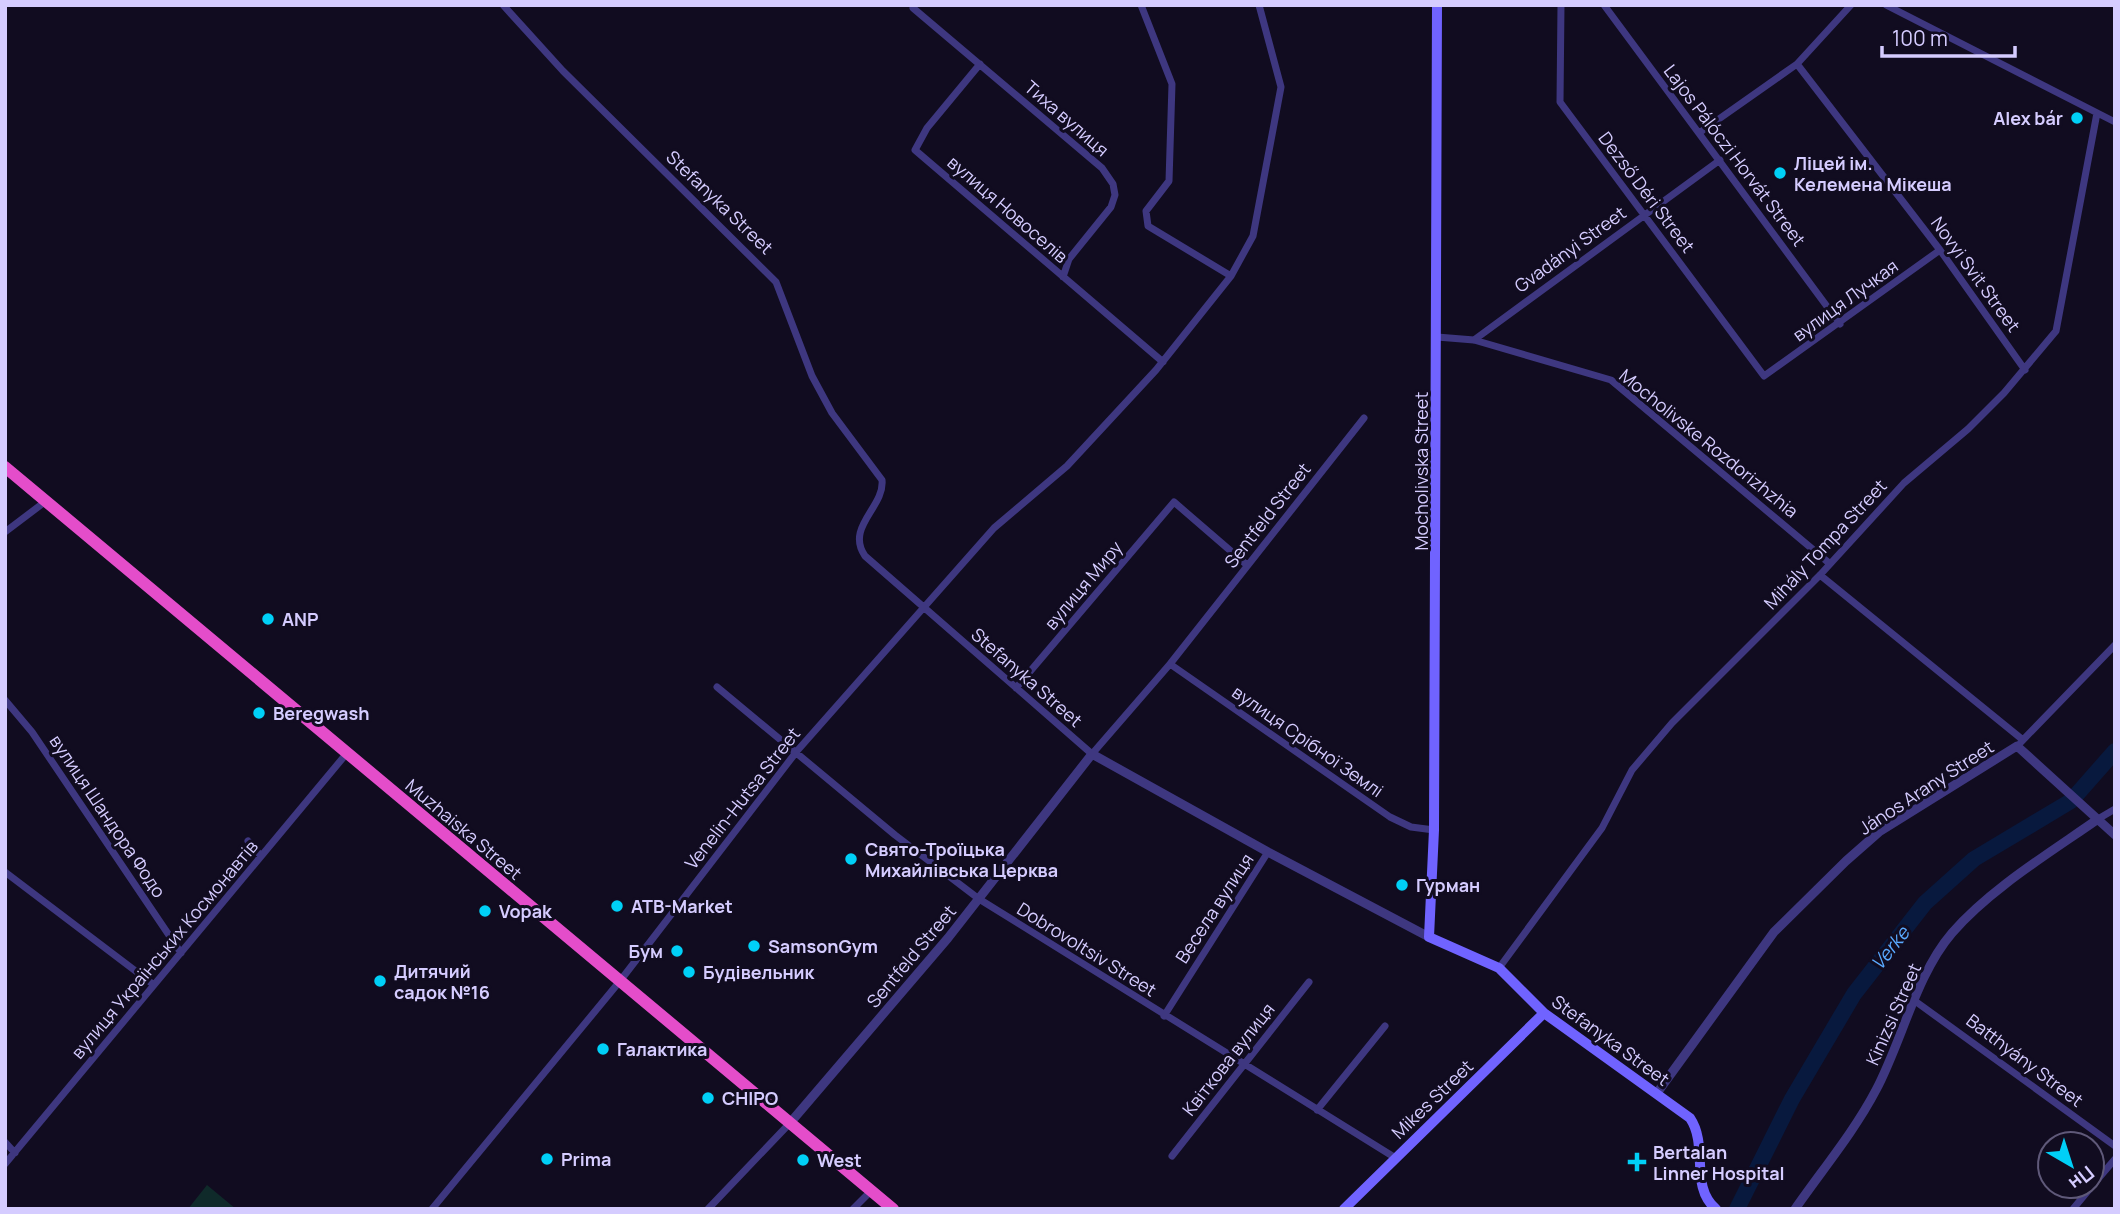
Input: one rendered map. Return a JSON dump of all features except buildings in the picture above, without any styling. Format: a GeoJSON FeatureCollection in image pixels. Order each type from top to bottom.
{"type":"FeatureCollection","features":[{"type":"Feature","properties":{"kind":"highway","name":"Muzhaiska Street"},"geometry":{"type":"LineString","coordinates":[[5,467],[893,1209]]}},
{"type":"Feature","properties":{"kind":"main road","name":"Mocholivska Street"},"geometry":{"type":"LineString","coordinates":[[1429,937],[1434,830],[1437,5]]}},
{"type":"Feature","properties":{"kind":"main road","name":"Stefanyka Street"},"geometry":{"type":"LineString","coordinates":[[1429,937],[1499,968],[1544,1013],[1690,1118],[1698,1130],[1704,1191],[1716,1209]]}},
{"type":"Feature","properties":{"kind":"main road","name":"Mikes Street"},"geometry":{"type":"LineString","coordinates":[[1344,1209],[1394,1157],[1544,1013]]}},
{"type":"Feature","properties":{"kind":"street","name":"Stefanyka Street"},"geometry":{"type":"LineString","coordinates":[[503,5],[563,71],[776,282],[813,376],[832,413],[882,480],[884,492],[863,524],[859,538],[860,548],[1092,754],[1268,852],[1429,937]]}},
{"type":"Feature","properties":{"kind":"street"},"geometry":{"type":"LineString","coordinates":[[1141,5],[1172,84],[1169,181],[1146,211],[1148,226],[1231,276]]}},
{"type":"Feature","properties":{"kind":"street","name":"Venelin-Hutsa Street"},"geometry":{"type":"LineString","coordinates":[[432,1209],[620,981],[797,751],[926,609],[994,528],[1068,466],[1163,362],[1231,276],[1253,236],[1281,87],[1259,5]]}},
{"type":"Feature","properties":{"kind":"street","name":"Dezső Déri Street"},"geometry":{"type":"LineString","coordinates":[[1561,5],[1560,102],[1764,376],[1768,375]]}},
{"type":"Feature","properties":{"kind":"street","name":"Lajos Pálóczi Horvát Street"},"geometry":{"type":"LineString","coordinates":[[1604,5],[1840,324]]}},
{"type":"Feature","properties":{"kind":"street"},"geometry":{"type":"LineString","coordinates":[[1699,133],[1797,64],[1851,5]]}},
{"type":"Feature","properties":{"kind":"street"},"geometry":{"type":"LineString","coordinates":[[1886,5],[2115,121]]}},
{"type":"Feature","properties":{"kind":"street","name":"Тиха вулиця"},"geometry":{"type":"LineString","coordinates":[[913,8],[1102,168],[1113,184],[1115,195],[1111,207],[1069,259],[1063,277]]}},
{"type":"Feature","properties":{"kind":"street","name":"вулиця Новоселів"},"geometry":{"type":"LineString","coordinates":[[980,64],[927,128],[915,150],[1163,362]]}},
{"type":"Feature","properties":{"kind":"street","name":"Novyi Svit Street"},"geometry":{"type":"LineString","coordinates":[[1797,64],[1940,250],[2025,370]]}},
{"type":"Feature","properties":{"kind":"street","name":"Mihály Tompa Street"},"geometry":{"type":"LineString","coordinates":[[1499,968],[1602,828],[1632,770],[1672,723],[1820,575],[1904,483],[1968,429],[2025,370],[2056,331],[2097,113]]}},
{"type":"Feature","properties":{"kind":"street","name":"Gvadányi Street"},"geometry":{"type":"LineString","coordinates":[[1474,340],[1720,160]]}},
{"type":"Feature","properties":{"kind":"street","name":"вулиця Лучкая"},"geometry":{"type":"LineString","coordinates":[[1768,375],[1940,250]]}},
{"type":"Feature","properties":{"kind":"street","name":"Mocholivske Rozdorizhzhia"},"geometry":{"type":"LineString","coordinates":[[1437,337],[1474,340],[1611,380],[1829,563]]}},
{"type":"Feature","properties":{"kind":"street","name":"Sentfeld Street"},"geometry":{"type":"LineString","coordinates":[[708,1209],[790,1123],[979,899],[1092,754],[1170,664],[1364,418]]}},
{"type":"Feature","properties":{"kind":"street"},"geometry":{"type":"LineString","coordinates":[[5,532],[46,501]]}},
{"type":"Feature","properties":{"kind":"street","name":"вулиця Миру"},"geometry":{"type":"LineString","coordinates":[[1016,688],[1174,502],[1247,565]]}},
{"type":"Feature","properties":{"kind":"street"},"geometry":{"type":"LineString","coordinates":[[1820,575],[2020,743],[2066,793],[2115,835]]}},
{"type":"Feature","properties":{"kind":"street","name":"János Arany Street"},"geometry":{"type":"LineString","coordinates":[[1657,1093],[1774,932],[1846,861],[1879,832],[2020,743],[2115,645]]}},
{"type":"Feature","properties":{"kind":"street","name":"вулиця Срібної Землі"},"geometry":{"type":"LineString","coordinates":[[1170,664],[1390,817],[1411,827],[1434,830]]}},
{"type":"Feature","properties":{"kind":"street","name":"Dobrovoltsiv Street"},"geometry":{"type":"LineString","coordinates":[[717,687],[895,835],[979,899],[1242,1065],[1394,1157]]}},
{"type":"Feature","properties":{"kind":"street","name":"вулиця Шандора Фодо"},"geometry":{"type":"LineString","coordinates":[[5,700],[32,732],[181,953]]}},
{"type":"Feature","properties":{"kind":"street","name":"вулиця Українських Космонавтів"},"geometry":{"type":"LineString","coordinates":[[5,1164],[347,753]]}},
{"type":"Feature","properties":{"kind":"street","name":"Kinizsi Street"},"geometry":{"type":"LineString","coordinates":[[1795,1209],[1874,1094],[1900,1042],[1926,975],[1951,935],[1973,912],[2115,809]]}},
{"type":"Feature","properties":{"kind":"street"},"geometry":{"type":"LineString","coordinates":[[248,841],[261,856]]}},
{"type":"Feature","properties":{"kind":"street","name":"Весела вулиця"},"geometry":{"type":"LineString","coordinates":[[1164,1016],[1268,852]]}},
{"type":"Feature","properties":{"kind":"street"},"geometry":{"type":"LineString","coordinates":[[5,872],[154,985]]}},
{"type":"Feature","properties":{"kind":"street","name":"Квіткова вулиця"},"geometry":{"type":"LineString","coordinates":[[1172,1156],[1309,982]]}},
{"type":"Feature","properties":{"kind":"street","name":"Batthyány Street"},"geometry":{"type":"LineString","coordinates":[[1915,1001],[2115,1146]]}},
{"type":"Feature","properties":{"kind":"street"},"geometry":{"type":"LineString","coordinates":[[1317,1110],[1385,1026]]}},
{"type":"Feature","properties":{"kind":"street"},"geometry":{"type":"LineString","coordinates":[[5,1142],[15,1153]]}},
{"type":"Feature","properties":{"kind":"street"},"geometry":{"type":"LineString","coordinates":[[853,1209],[871,1191]]}},
{"type":"Feature","properties":{"kind":"green space"},"geometry":{"type":"Polygon","coordinates":[[[207,1185],[236,1209],[188,1209],[207,1185]]]}},
{"type":"Feature","properties":{"kind":"waterway","name":"Verke"},"geometry":{"type":"LineString","coordinates":[[1737,1209],[1792,1099],[1854,994],[1925,903],[1974,859],[2071,801],[2115,751]]}},
{"type":"Feature","properties":{"kind":"place","name":"Alex bár"},"geometry":{"type":"Point","coordinates":[2077,118]}},
{"type":"Feature","properties":{"kind":"place","name":"Ліцей ім. Келемена Мікеша"},"geometry":{"type":"Point","coordinates":[1780,173]}},
{"type":"Feature","properties":{"kind":"place","name":"ANP"},"geometry":{"type":"Point","coordinates":[268,619]}},
{"type":"Feature","properties":{"kind":"place","name":"Beregwash"},"geometry":{"type":"Point","coordinates":[259,713]}},
{"type":"Feature","properties":{"kind":"place","name":"Свято-Троїцька Михайлівська Церква"},"geometry":{"type":"Point","coordinates":[851,859]}},
{"type":"Feature","properties":{"kind":"place","name":"Гурман"},"geometry":{"type":"Point","coordinates":[1402,885]}},
{"type":"Feature","properties":{"kind":"place","name":"ATB-Market"},"geometry":{"type":"Point","coordinates":[617,906]}},
{"type":"Feature","properties":{"kind":"place","name":"Vopak"},"geometry":{"type":"Point","coordinates":[485,911]}},
{"type":"Feature","properties":{"kind":"place","name":"SamsonGym"},"geometry":{"type":"Point","coordinates":[754,946]}},
{"type":"Feature","properties":{"kind":"place","name":"Бум"},"geometry":{"type":"Point","coordinates":[677,951]}},
{"type":"Feature","properties":{"kind":"place","name":"Будівельник"},"geometry":{"type":"Point","coordinates":[689,972]}},
{"type":"Feature","properties":{"kind":"place","name":"Дитячий садок №16"},"geometry":{"type":"Point","coordinates":[380,981]}},
{"type":"Feature","properties":{"kind":"place","name":"Галактика"},"geometry":{"type":"Point","coordinates":[603,1049]}},
{"type":"Feature","properties":{"kind":"place","name":"CHIPO"},"geometry":{"type":"Point","coordinates":[708,1098]}},
{"type":"Feature","properties":{"kind":"place","name":"Prima"},"geometry":{"type":"Point","coordinates":[547,1159]}},
{"type":"Feature","properties":{"kind":"place","name":"West"},"geometry":{"type":"Point","coordinates":[803,1160]}},
{"type":"Feature","properties":{"kind":"place","name":"Bertalan Linner Hospital"},"geometry":{"type":"Point","coordinates":[1637,1162]}}]}
